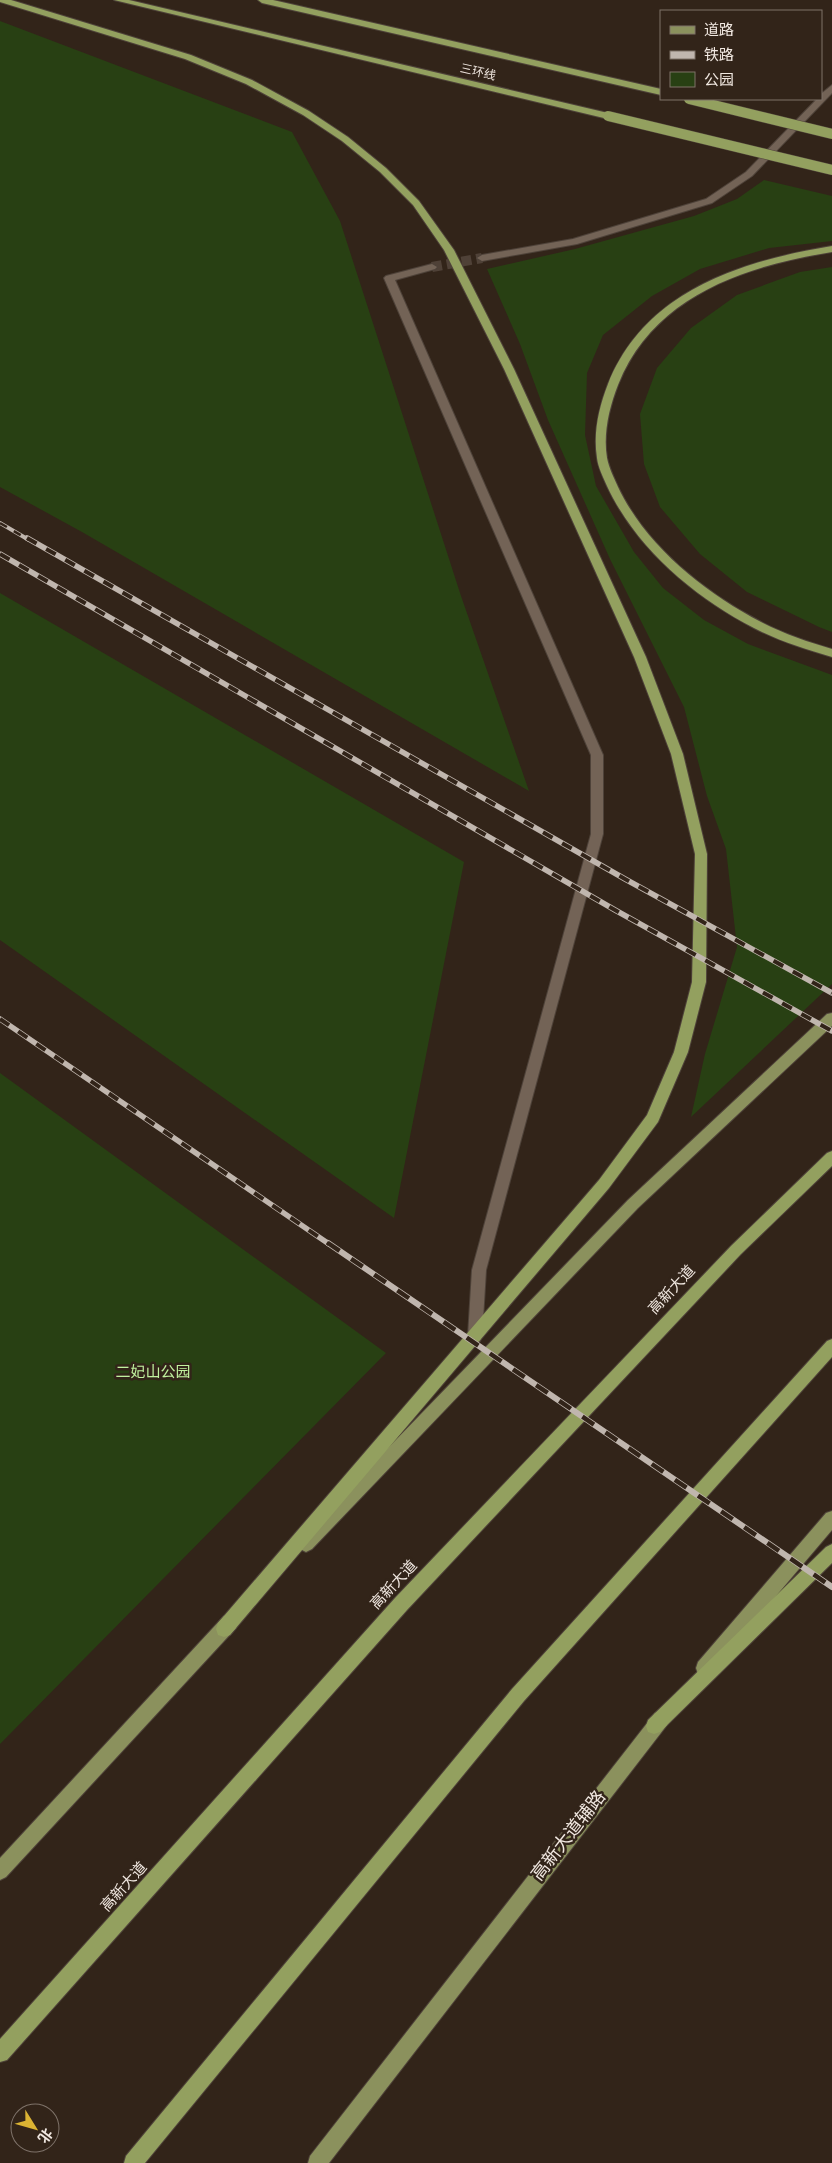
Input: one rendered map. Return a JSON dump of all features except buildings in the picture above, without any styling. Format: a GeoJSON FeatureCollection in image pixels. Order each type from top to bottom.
{"type":"FeatureCollection","features":[{"type":"Feature","properties":{"kind":"highway"},"geometry":{"type":"LineString","coordinates":[[2,0],[188,57],[248,82],[306,113],[345,139],[382,170],[416,203],[448,250],[509,369],[640,657],[677,754],[701,854],[699,982],[681,1052],[653,1118],[604,1184],[224,1629]]}},
{"type":"Feature","properties":{"kind":"highway","name":"三环线"},"geometry":{"type":"LineString","coordinates":[[118,0],[832,170]]}},
{"type":"Feature","properties":{"kind":"highway","name":"三环线"},"geometry":{"type":"LineString","coordinates":[[262,0],[660,92]]}},
{"type":"Feature","properties":{"kind":"highway"},"geometry":{"type":"LineString","coordinates":[[693,100],[832,134]]}},
{"type":"Feature","properties":{"kind":"highway"},"geometry":{"type":"LineString","coordinates":[[832,249],[799,253],[750,268],[707,285],[665,310],[633,343],[613,377],[602,418],[602,459],[618,500],[650,543],[691,580],[749,620],[805,645],[832,653]]}},
{"type":"Feature","properties":{"kind":"highway","name":"高新大道"},"geometry":{"type":"LineString","coordinates":[[0,2053],[401,1604],[736,1250],[832,1157]]}},
{"type":"Feature","properties":{"kind":"highway"},"geometry":{"type":"LineString","coordinates":[[133,2163],[518,1695],[832,1346]]}},
{"type":"Feature","properties":{"kind":"highway"},"geometry":{"type":"LineString","coordinates":[[654,1726],[832,1552]]}},
{"type":"Feature","properties":{"kind":"main road"},"geometry":{"type":"LineString","coordinates":[[0,1872],[224,1629],[633,1204],[832,1018]]}},
{"type":"Feature","properties":{"kind":"main road","name":"高新大道辅路"},"geometry":{"type":"LineString","coordinates":[[317,2163],[654,1726],[832,1518]]}},
{"type":"Feature","properties":{"kind":"street"},"geometry":{"type":"LineString","coordinates":[[822,98],[832,88]]}},
{"type":"Feature","properties":{"kind":"street"},"geometry":{"type":"LineString","coordinates":[[482,258],[574,242],[709,201],[749,174],[820,100]]}},
{"type":"Feature","properties":{"kind":"street"},"geometry":{"type":"LineString","coordinates":[[432,267],[388,278],[597,755],[597,834],[479,1270],[474,1336]]}},
{"type":"Feature","properties":{"kind":"green space"},"geometry":{"type":"Polygon","coordinates":[[[0,21],[292,132],[340,221],[461,596],[529,791],[82,532],[0,487],[0,21]]]}},
{"type":"Feature","properties":{"kind":"green space"},"geometry":{"type":"Polygon","coordinates":[[[764,180],[832,196],[832,241],[769,248],[700,269],[652,296],[603,335],[587,373],[585,435],[596,486],[634,552],[663,588],[704,620],[748,644],[832,675],[832,984],[691,1117],[705,1054],[737,947],[726,849],[707,796],[684,707],[610,559],[548,420],[520,344],[487,269],[575,249],[694,216],[737,199],[764,180]]]}},
{"type":"Feature","properties":{"kind":"green space"},"geometry":{"type":"Polygon","coordinates":[[[832,267],[832,632],[747,592],[700,554],[660,507],[644,464],[640,414],[657,368],[691,328],[737,295],[800,272],[832,267]]]}},
{"type":"Feature","properties":{"kind":"green space"},"geometry":{"type":"Polygon","coordinates":[[[0,593],[464,862],[394,1218],[0,940],[0,593]]]}},
{"type":"Feature","properties":{"kind":"green space","name":"二妃山公园"},"geometry":{"type":"Polygon","coordinates":[[[0,1073],[386,1353],[0,1744],[0,1073]]]}},
{"type":"Feature","properties":{"kind":"tunnel"},"geometry":{"type":"LineString","coordinates":[[432,267],[482,258]]}},
{"type":"Feature","properties":{"kind":"railway"},"geometry":{"type":"LineString","coordinates":[[0,523],[29,540]]}},
{"type":"Feature","properties":{"kind":"railway"},"geometry":{"type":"LineString","coordinates":[[27,538],[625,879],[832,993]]}},
{"type":"Feature","properties":{"kind":"railway"},"geometry":{"type":"LineString","coordinates":[[0,554],[615,910],[832,1031]]}},
{"type":"Feature","properties":{"kind":"railway"},"geometry":{"type":"LineString","coordinates":[[0,1019],[329,1244]]}},
{"type":"Feature","properties":{"kind":"railway"},"geometry":{"type":"LineString","coordinates":[[328,1243],[832,1587]]}}]}
